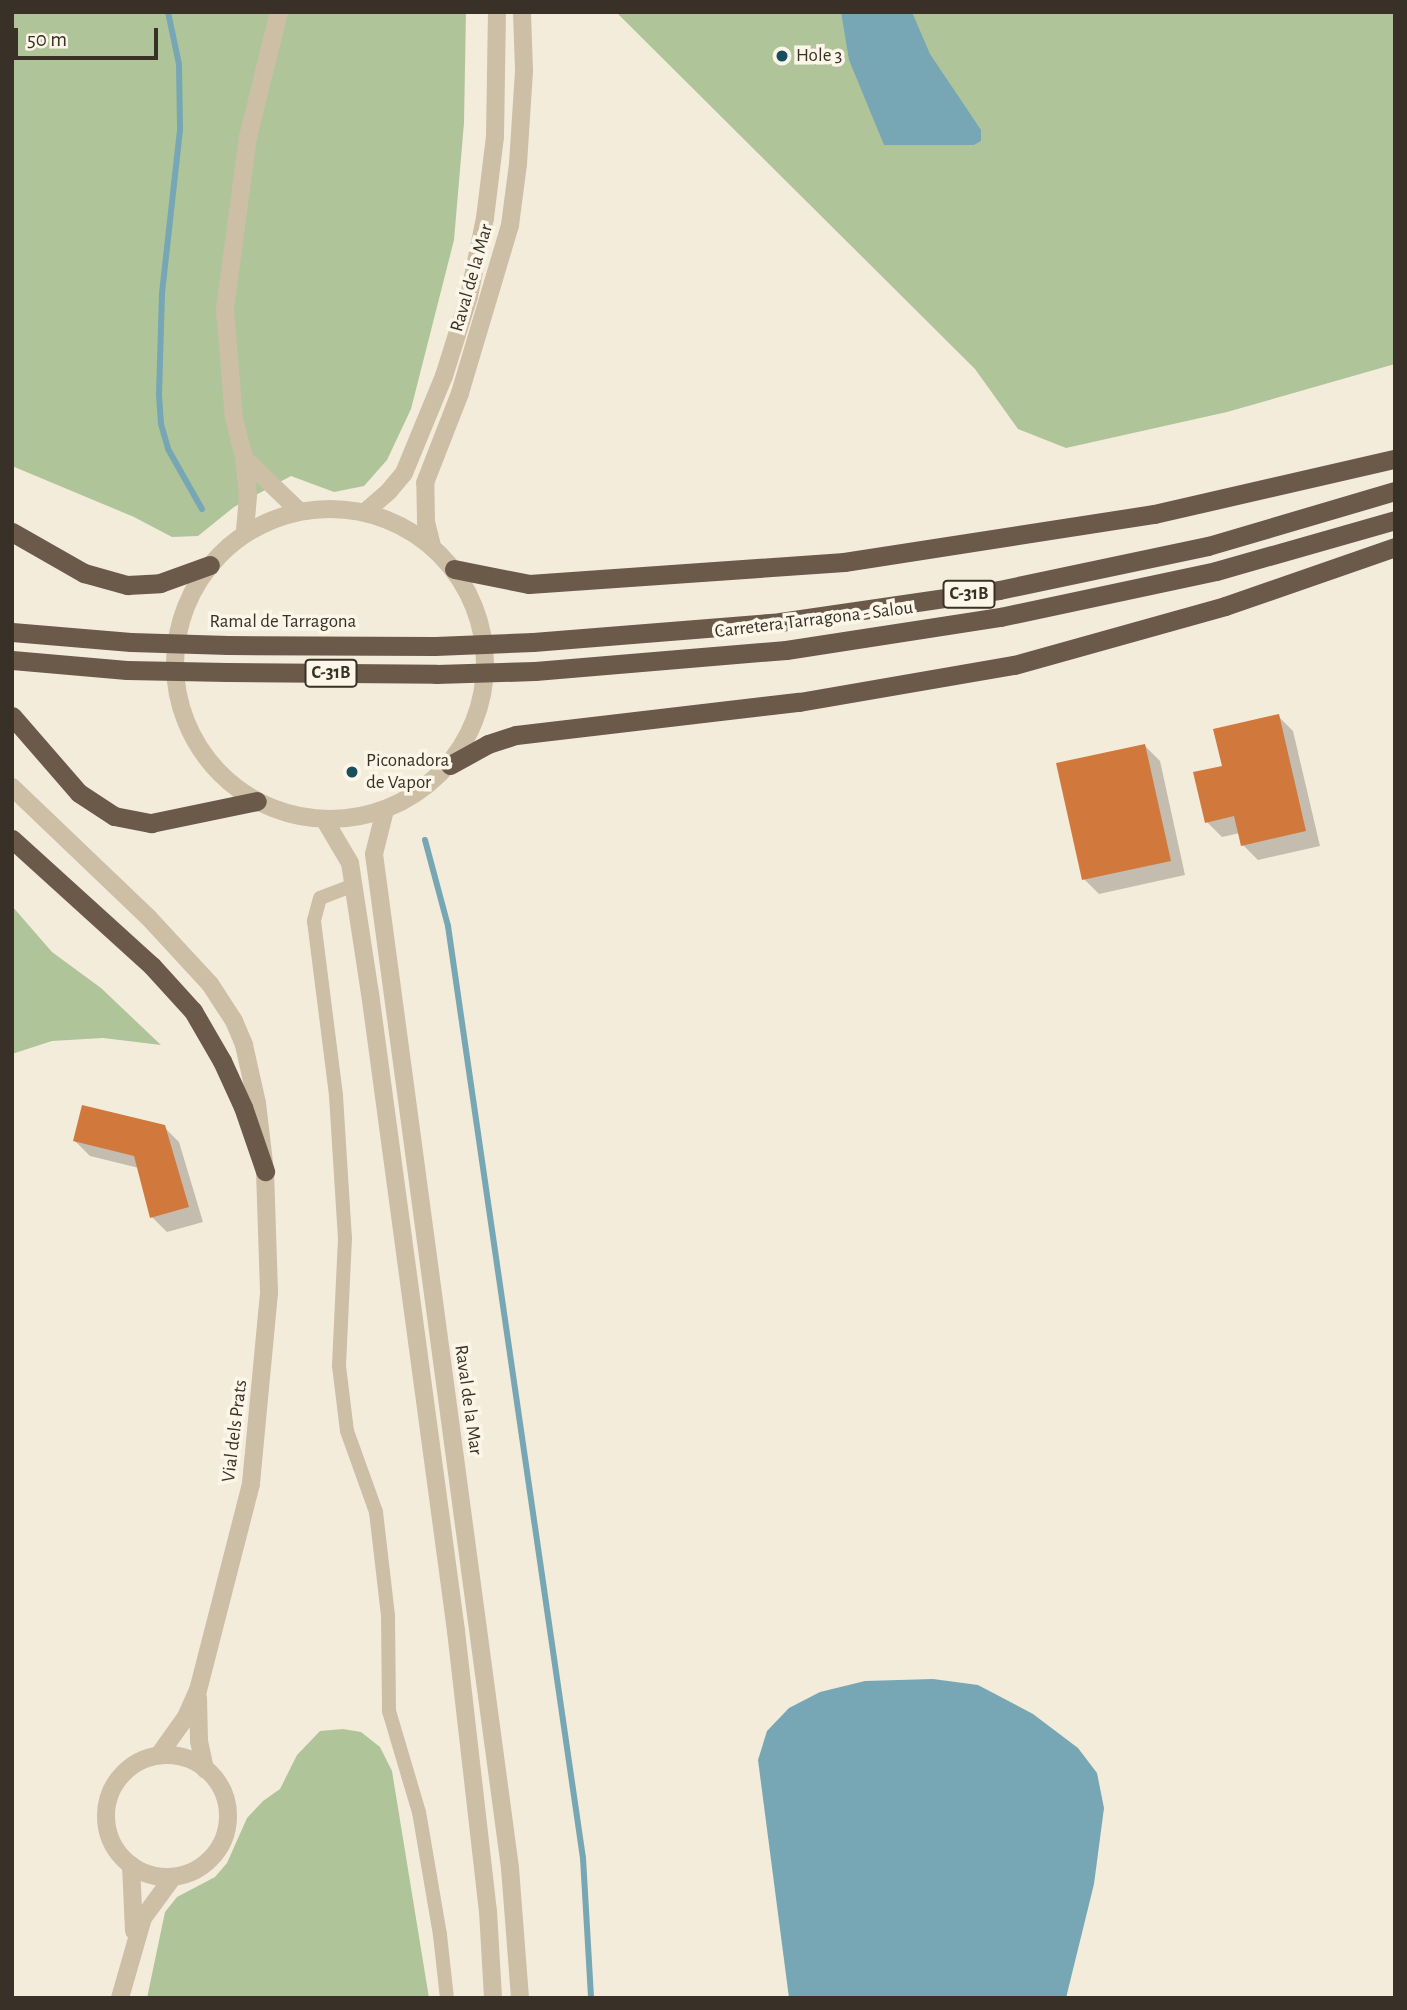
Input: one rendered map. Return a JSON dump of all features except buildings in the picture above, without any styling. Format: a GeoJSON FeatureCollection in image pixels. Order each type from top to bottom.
{"type":"FeatureCollection","features":[{"type":"Feature","properties":{"kind":"highway"},"geometry":{"type":"LineString","coordinates":[[454,569],[529,584],[844,562],[1154,514],[1395,459]]}},
{"type":"Feature","properties":{"kind":"highway","name":"Carretera Tarragona - Salou"},"geometry":{"type":"LineString","coordinates":[[435,646],[533,642],[780,622],[999,590],[1208,545],[1395,491]]}},
{"type":"Feature","properties":{"kind":"highway"},"geometry":{"type":"LineString","coordinates":[[12,518],[84,573]]}},
{"type":"Feature","properties":{"kind":"highway","name":"Carretera Tarragona - Salou"},"geometry":{"type":"LineString","coordinates":[[12,660],[127,670],[436,674],[535,671],[786,650],[1000,617],[1216,571],[1395,520]]}},
{"type":"Feature","properties":{"kind":"highway"},"geometry":{"type":"LineString","coordinates":[[12,532],[84,573],[127,585],[160,583],[210,565]]}},
{"type":"Feature","properties":{"kind":"highway"},"geometry":{"type":"LineString","coordinates":[[450,765],[488,744],[516,735],[799,702],[1014,665],[1225,606],[1395,547]]}},
{"type":"Feature","properties":{"kind":"highway","name":"Ramal de Tarragona"},"geometry":{"type":"LineString","coordinates":[[12,632],[131,642],[435,646]]}},
{"type":"Feature","properties":{"kind":"highway"},"geometry":{"type":"LineString","coordinates":[[12,716],[79,793],[114,816],[151,823],[257,801]]}},
{"type":"Feature","properties":{"kind":"highway"},"geometry":{"type":"LineString","coordinates":[[12,839],[143,957],[193,1011],[222,1061],[243,1107],[265,1171]]}},
{"type":"Feature","properties":{"kind":"street"},"geometry":{"type":"LineString","coordinates":[[245,534],[248,496],[244,458],[234,418],[225,309],[248,137],[279,12]]}},
{"type":"Feature","properties":{"kind":"street","name":"Raval de la Mar"},"geometry":{"type":"LineString","coordinates":[[365,512],[390,491],[409,463],[444,376],[469,296],[485,218],[495,137],[497,12]]}},
{"type":"Feature","properties":{"kind":"street","name":"Raval de la Mar"},"geometry":{"type":"LineString","coordinates":[[432,547],[426,522],[425,483],[460,393],[510,225],[518,164],[524,70],[522,12]]}},
{"type":"Feature","properties":{"kind":"street"},"geometry":{"type":"LineString","coordinates":[[244,458],[299,512]]}},
{"type":"Feature","properties":{"kind":"street"},"geometry":{"type":"LineString","coordinates":[[332,509],[365,512],[401,525],[432,547],[454,569],[470,595],[481,623],[486,668],[479,712],[467,740],[450,765],[420,792],[385,810],[355,818],[324,820],[283,812],[257,801],[226,779],[201,750],[187,723],[178,694],[175,664],[181,619],[193,591],[210,565],[245,534],[271,520],[299,512],[332,509]]}},
{"type":"Feature","properties":{"kind":"street","name":"Vial dels Prats"},"geometry":{"type":"LineString","coordinates":[[12,787],[148,917],[224,1003],[239,1033],[249,1065],[265,1171],[268,1229],[267,1335],[251,1484],[198,1690],[186,1717],[159,1755]]}},
{"type":"Feature","properties":{"kind":"street","name":"Raval de la Mar"},"geometry":{"type":"LineString","coordinates":[[385,810],[374,855],[508,1854],[520,1998]]}},
{"type":"Feature","properties":{"kind":"street"},"geometry":{"type":"LineString","coordinates":[[324,820],[350,863],[354,885],[457,1631],[488,1911],[493,1998]]}},
{"type":"Feature","properties":{"kind":"street"},"geometry":{"type":"LineString","coordinates":[[354,885],[320,898],[313,921],[336,1096],[345,1238],[339,1366],[347,1432],[376,1512],[388,1615],[389,1711],[419,1812],[440,1935],[447,1998]]}},
{"type":"Feature","properties":{"kind":"street","name":"Vial dels Prats"},"geometry":{"type":"LineString","coordinates":[[198,1690],[199,1741],[205,1769]]}},
{"type":"Feature","properties":{"kind":"street"},"geometry":{"type":"LineString","coordinates":[[159,1755],[191,1760],[205,1769],[224,1794],[228,1810],[223,1841],[202,1866],[173,1877],[158,1876],[131,1865],[111,1841],[107,1826],[107,1803],[117,1782],[135,1764],[159,1755]]}},
{"type":"Feature","properties":{"kind":"street"},"geometry":{"type":"LineString","coordinates":[[131,1865],[135,1906],[134,1945]]}},
{"type":"Feature","properties":{"kind":"street"},"geometry":{"type":"LineString","coordinates":[[120,1998],[143,1918],[173,1877]]}},
{"type":"Feature","properties":{"kind":"green space"},"geometry":{"type":"Polygon","coordinates":[[[12,12],[466,12],[464,123],[454,240],[411,409],[387,460],[364,486],[334,492],[291,476],[234,507],[198,536],[172,537],[134,517],[12,466],[12,12]]]}},
{"type":"Feature","properties":{"kind":"green space"},"geometry":{"type":"Polygon","coordinates":[[[616,12],[1395,12],[1395,364],[1227,412],[1066,448],[1018,429],[975,369],[616,12]]]}},
{"type":"Feature","properties":{"kind":"green space"},"geometry":{"type":"Polygon","coordinates":[[[12,906],[52,952],[101,988],[161,1045],[103,1038],[52,1041],[12,1054],[12,906]]]}},
{"type":"Feature","properties":{"kind":"green space"},"geometry":{"type":"Polygon","coordinates":[[[343,1729],[361,1732],[380,1747],[392,1771],[429,1998],[147,1998],[165,1912],[177,1897],[215,1877],[227,1863],[247,1818],[263,1801],[280,1789],[297,1755],[320,1731],[343,1729]]]}},
{"type":"Feature","properties":{"kind":"water"},"geometry":{"type":"Polygon","coordinates":[[[841,12],[912,12],[930,54],[981,130],[981,141],[974,145],[884,145],[849,60],[841,12]]]}},
{"type":"Feature","properties":{"kind":"water"},"geometry":{"type":"Polygon","coordinates":[[[933,1679],[978,1685],[1033,1714],[1078,1748],[1097,1773],[1104,1808],[1094,1884],[1066,1998],[789,1998],[758,1760],[767,1731],[789,1708],[820,1692],[865,1681],[933,1679]]]}},
{"type":"Feature","properties":{"kind":"waterway"},"geometry":{"type":"LineString","coordinates":[[168,12],[179,64],[180,130],[162,294],[159,395],[161,424],[168,449],[202,509]]}},
{"type":"Feature","properties":{"kind":"waterway"},"geometry":{"type":"LineString","coordinates":[[425,840],[448,926],[583,1858],[591,1998]]}},
{"type":"Feature","properties":{"kind":"place","name":"Hole 3"},"geometry":{"type":"Point","coordinates":[782,56]}},
{"type":"Feature","properties":{"kind":"place","name":"Piconadora de Vapor"},"geometry":{"type":"Point","coordinates":[352,772]}}]}
